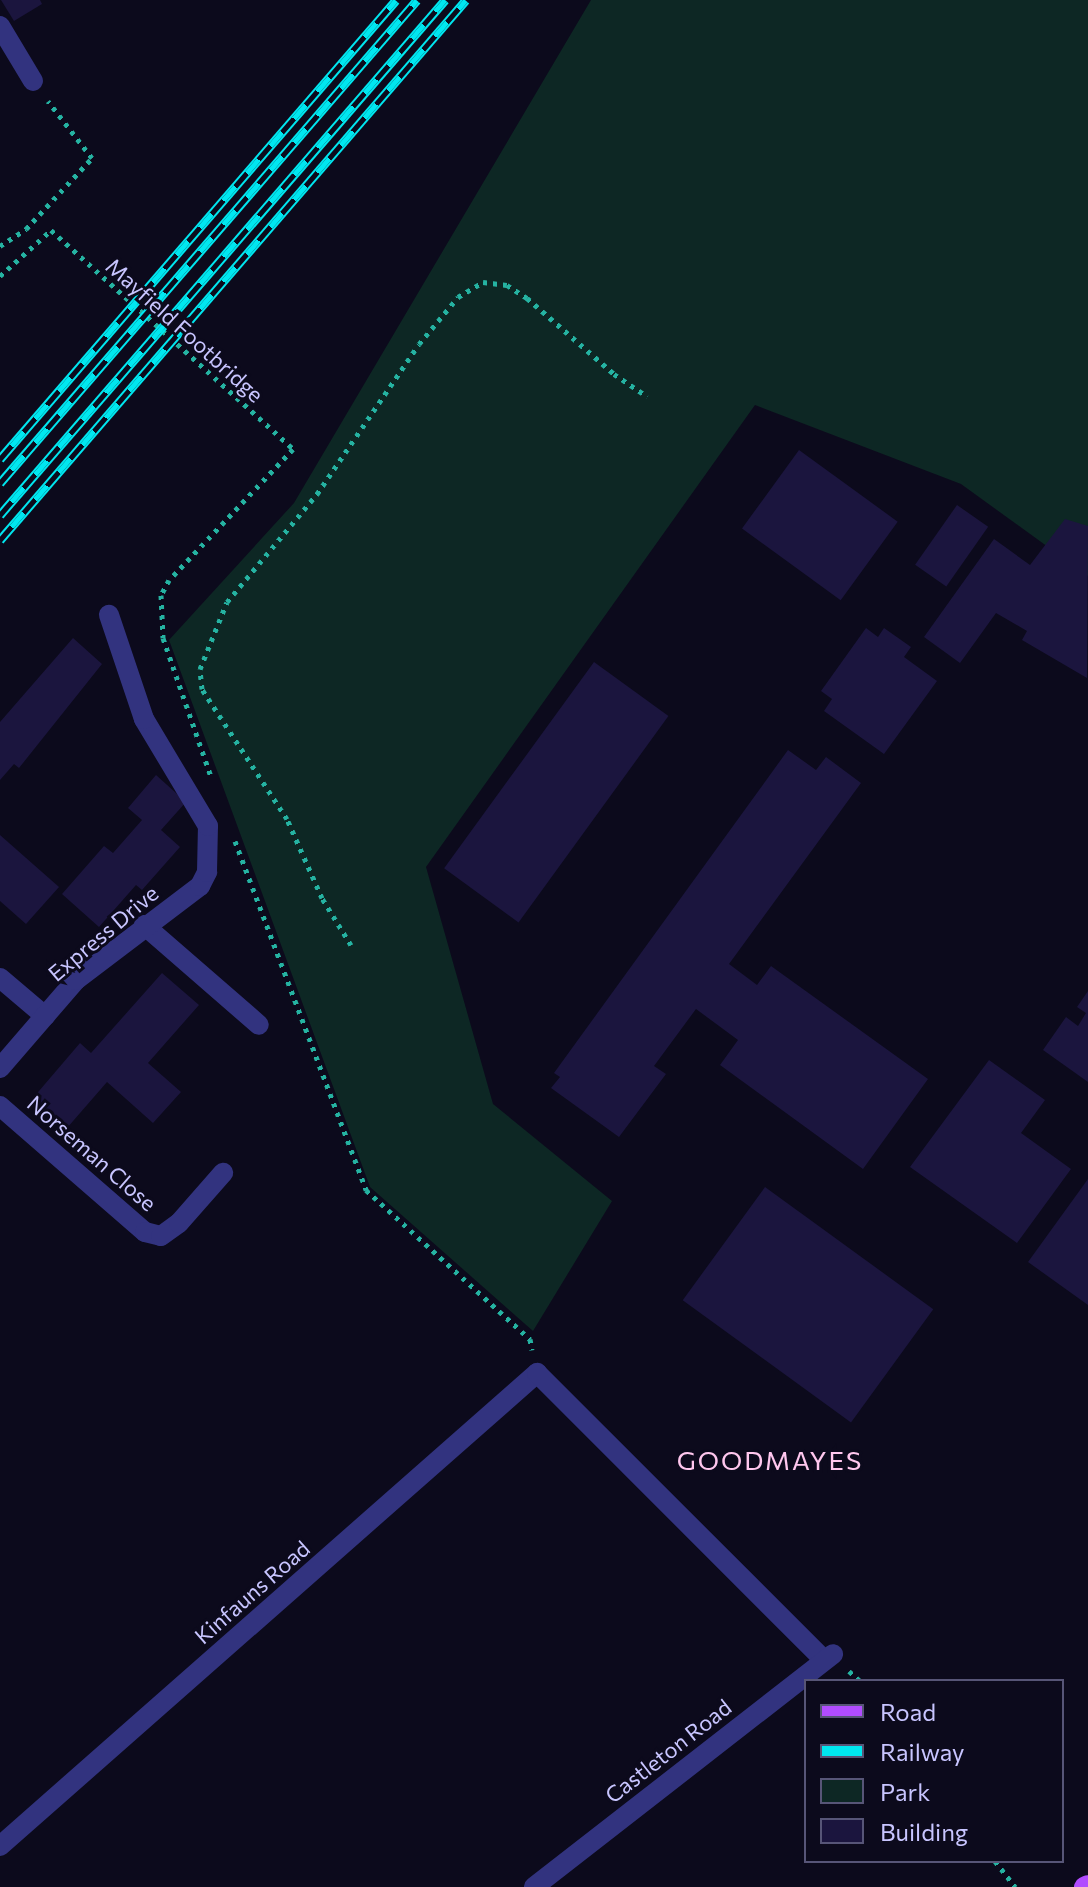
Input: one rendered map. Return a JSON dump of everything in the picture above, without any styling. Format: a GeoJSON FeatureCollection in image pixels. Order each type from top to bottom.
{"type":"FeatureCollection","features":[{"type":"Feature","properties":{"kind":"street"},"geometry":{"type":"LineString","coordinates":[[0,26],[33,81]]}},
{"type":"Feature","properties":{"kind":"street"},"geometry":{"type":"LineString","coordinates":[[109,615],[144,719],[208,826]]}},
{"type":"Feature","properties":{"kind":"street","name":"Express Drive"},"geometry":{"type":"LineString","coordinates":[[0,1068],[76,980],[144,925],[200,886],[210,859],[208,826]]}},
{"type":"Feature","properties":{"kind":"street"},"geometry":{"type":"LineString","coordinates":[[144,925],[259,1025]]}},
{"type":"Feature","properties":{"kind":"street"},"geometry":{"type":"LineString","coordinates":[[0,978],[45,1016]]}},
{"type":"Feature","properties":{"kind":"street","name":"Norseman Close"},"geometry":{"type":"LineString","coordinates":[[0,1106],[145,1232],[161,1236],[179,1223],[223,1173]]}},
{"type":"Feature","properties":{"kind":"street","name":"Castleton Road"},"geometry":{"type":"LineString","coordinates":[[534,1887],[828,1656],[537,1373]]}},
{"type":"Feature","properties":{"kind":"street","name":"Kinfauns Road"},"geometry":{"type":"LineString","coordinates":[[0,1846],[537,1373]]}},
{"type":"Feature","properties":{"kind":"path"},"geometry":{"type":"LineString","coordinates":[[0,246],[26,229],[92,158],[33,81]]}},
{"type":"Feature","properties":{"kind":"path","name":"Mayfield Footbridge"},"geometry":{"type":"LineString","coordinates":[[0,276],[51,230],[293,449],[243,506],[169,580],[159,607],[163,638],[213,782]]}},
{"type":"Feature","properties":{"kind":"path"},"geometry":{"type":"LineString","coordinates":[[351,945],[322,898],[287,819],[202,689],[203,659],[227,602],[308,506],[419,344],[458,297],[483,282],[507,285],[527,298],[647,396]]}},
{"type":"Feature","properties":{"kind":"path"},"geometry":{"type":"LineString","coordinates":[[208,826],[222,820],[223,810],[366,1190],[530,1339],[537,1373]]}},
{"type":"Feature","properties":{"kind":"path"},"geometry":{"type":"LineString","coordinates":[[997,1863],[1015,1887]]}},
{"type":"Feature","properties":{"kind":"green space"},"geometry":{"type":"Polygon","coordinates":[[[591,0],[1088,0],[1088,576],[961,484],[755,405],[426,867],[493,1104],[612,1201],[533,1331],[370,1187],[169,640],[294,503],[591,0]]]}},
{"type":"Feature","properties":{"kind":"building"},"geometry":{"type":"Polygon","coordinates":[[[1,0],[40,0],[42,4],[14,21],[1,0]]]}},
{"type":"Feature","properties":{"kind":"building"},"geometry":{"type":"Polygon","coordinates":[[[799,450],[898,522],[841,600],[742,528],[799,450]]]}},
{"type":"Feature","properties":{"kind":"building"},"geometry":{"type":"Polygon","coordinates":[[[957,505],[988,527],[946,587],[915,565],[957,505]]]}},
{"type":"Feature","properties":{"kind":"building"},"geometry":{"type":"Polygon","coordinates":[[[1065,519],[1088,526],[1087,678],[1022,640],[1027,631],[996,613],[960,663],[924,637],[994,539],[1030,565],[1065,519]]]}},
{"type":"Feature","properties":{"kind":"building"},"geometry":{"type":"Polygon","coordinates":[[[866,628],[878,637],[884,628],[911,647],[904,657],[937,681],[884,754],[824,711],[832,699],[821,691],[866,628]]]}},
{"type":"Feature","properties":{"kind":"building"},"geometry":{"type":"Polygon","coordinates":[[[73,638],[102,664],[19,768],[14,764],[0,780],[0,722],[73,638]]]}},
{"type":"Feature","properties":{"kind":"building"},"geometry":{"type":"Polygon","coordinates":[[[594,662],[668,716],[519,922],[444,868],[594,662]]]}},
{"type":"Feature","properties":{"kind":"building"},"geometry":{"type":"Polygon","coordinates":[[[788,750],[816,770],[826,757],[861,783],[729,964],[757,985],[771,966],[928,1079],[863,1169],[720,1065],[738,1040],[696,1009],[654,1066],[666,1074],[619,1137],[551,1088],[560,1077],[554,1073],[788,750]]]}},
{"type":"Feature","properties":{"kind":"building"},"geometry":{"type":"Polygon","coordinates":[[[156,775],[186,802],[161,830],[180,847],[142,890],[136,885],[99,927],[62,894],[104,846],[113,853],[142,820],[128,808],[156,775]]]}},
{"type":"Feature","properties":{"kind":"building"},"geometry":{"type":"Polygon","coordinates":[[[0,835],[59,887],[26,924],[0,901],[0,835]]]}},
{"type":"Feature","properties":{"kind":"building"},"geometry":{"type":"Polygon","coordinates":[[[162,973],[199,1005],[148,1063],[181,1092],[153,1123],[107,1082],[67,1128],[33,1098],[80,1043],[91,1053],[162,973]]]}},
{"type":"Feature","properties":{"kind":"building"},"geometry":{"type":"Polygon","coordinates":[[[1088,991],[1088,1082],[1043,1050],[1066,1017],[1078,1026],[1086,1013],[1077,1007],[1088,991]]]}},
{"type":"Feature","properties":{"kind":"building"},"geometry":{"type":"Polygon","coordinates":[[[989,1060],[1045,1100],[1021,1133],[1071,1169],[1017,1243],[910,1167],[989,1060]]]}},
{"type":"Feature","properties":{"kind":"building"},"geometry":{"type":"Polygon","coordinates":[[[1088,1179],[1088,1305],[1028,1262],[1088,1179]]]}},
{"type":"Feature","properties":{"kind":"building"},"geometry":{"type":"Polygon","coordinates":[[[765,1187],[933,1309],[851,1423],[683,1300],[765,1187]]]}},
{"type":"Feature","properties":{"kind":"railway"},"geometry":{"type":"LineString","coordinates":[[0,459],[396,0]]}},
{"type":"Feature","properties":{"kind":"railway"},"geometry":{"type":"LineString","coordinates":[[0,483],[417,0]]}},
{"type":"Feature","properties":{"kind":"railway"},"geometry":{"type":"LineString","coordinates":[[0,515],[445,0]]}},
{"type":"Feature","properties":{"kind":"railway"},"geometry":{"type":"LineString","coordinates":[[0,540],[466,0]]}},
{"type":"Feature","properties":{"kind":"district","name":"GOODMAYES"},"geometry":{"type":"Point","coordinates":[770,1460]}}]}
